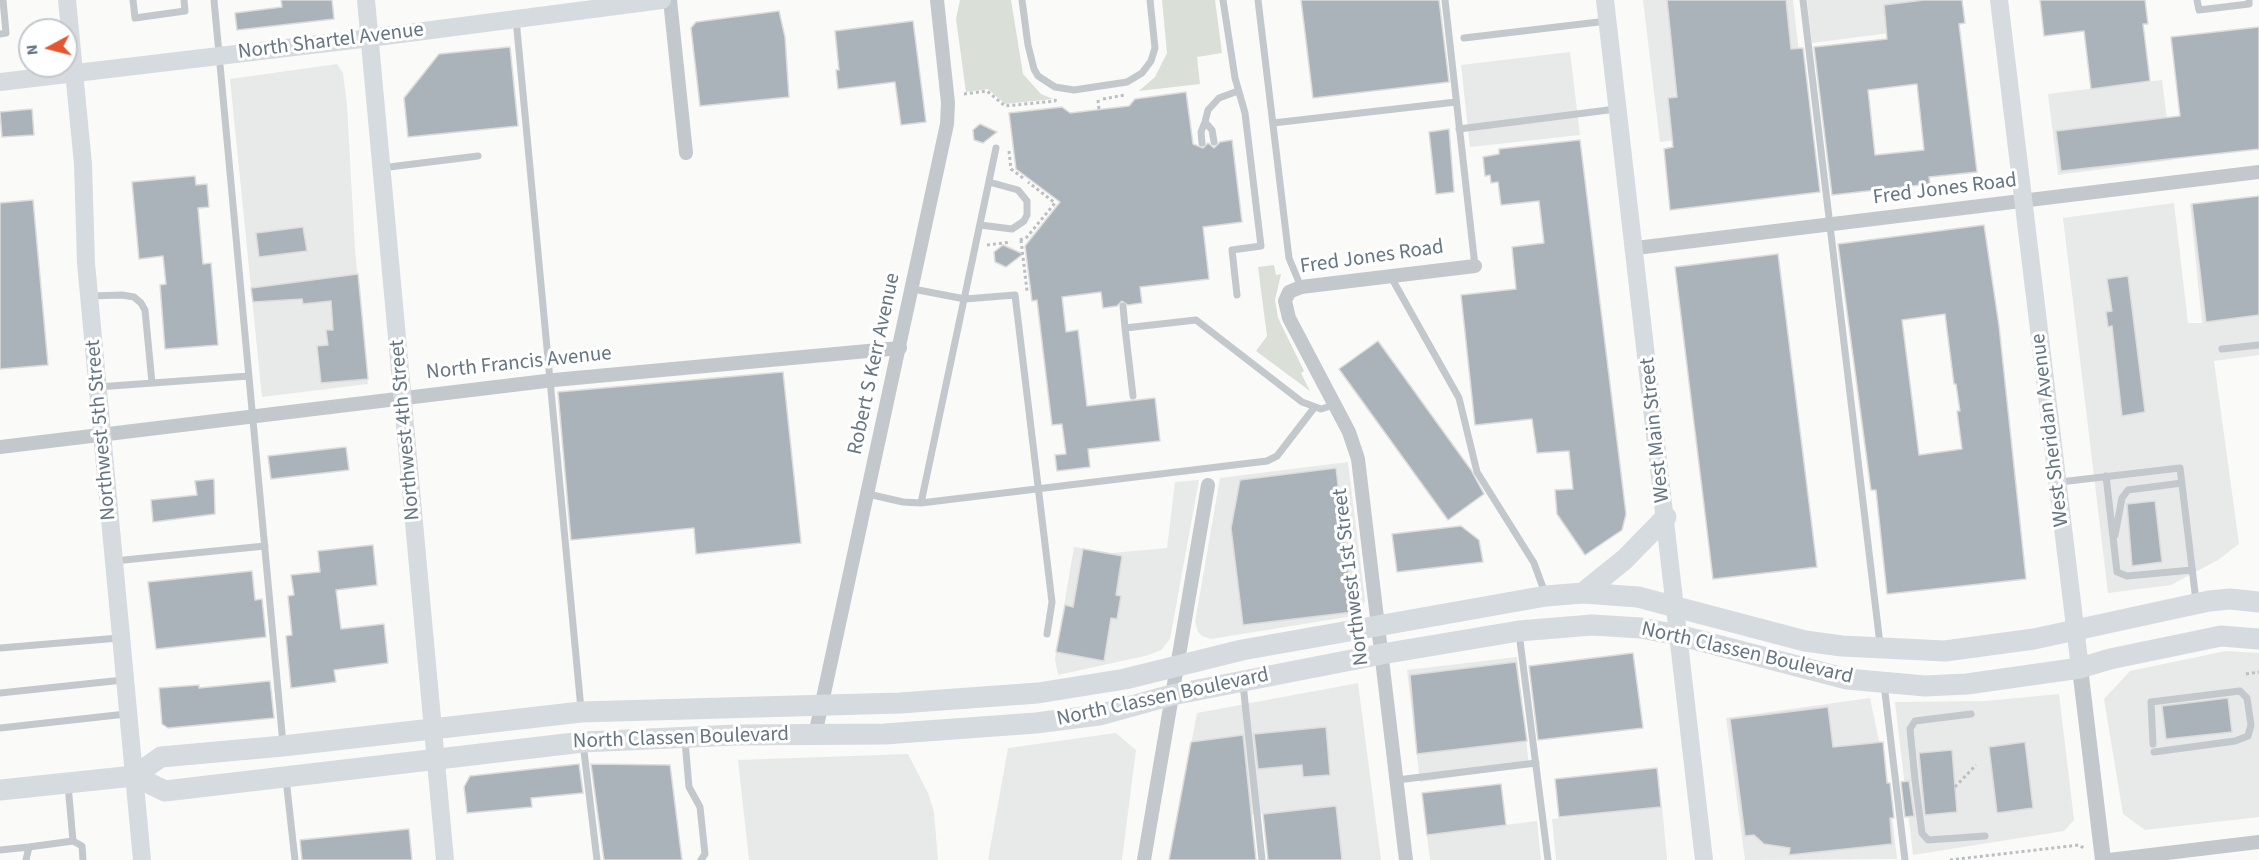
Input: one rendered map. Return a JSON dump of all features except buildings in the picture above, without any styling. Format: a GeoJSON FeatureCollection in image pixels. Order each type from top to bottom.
{"type":"FeatureCollection","features":[{"type":"Feature","properties":{"kind":"main road","name":"Northwest 5th Street"},"geometry":{"type":"LineString","coordinates":[[67,0],[69,18]]}},
{"type":"Feature","properties":{"kind":"main road","name":"Northwest 4th Street"},"geometry":{"type":"LineString","coordinates":[[366,0],[445,860]]}},
{"type":"Feature","properties":{"kind":"main road","name":"North Shartel Avenue"},"geometry":{"type":"LineString","coordinates":[[78,73],[662,0]]}},
{"type":"Feature","properties":{"kind":"main road","name":"West Main Street"},"geometry":{"type":"LineString","coordinates":[[1605,0],[1636,248],[1704,860]]}},
{"type":"Feature","properties":{"kind":"main road","name":"West Sheridan Avenue"},"geometry":{"type":"LineString","coordinates":[[1999,0],[2079,668]]}},
{"type":"Feature","properties":{"kind":"main road","name":"North Shartel Avenue"},"geometry":{"type":"LineString","coordinates":[[0,82],[33,78]]}},
{"type":"Feature","properties":{"kind":"main road","name":"Northwest 5th Street"},"geometry":{"type":"LineString","coordinates":[[74,78],[83,164],[89,296],[142,860]]}},
{"type":"Feature","properties":{"kind":"main road"},"geometry":{"type":"LineString","coordinates":[[1583,593],[1625,559],[1666,517]]}},
{"type":"Feature","properties":{"kind":"main road","name":"North Classen Boulevard"},"geometry":{"type":"LineString","coordinates":[[0,790],[134,776],[161,757],[283,746],[581,712],[965,700],[1038,693],[1125,679],[1178,664],[1378,625],[1546,596],[1583,593],[1613,594],[1674,605],[1805,641],[1881,649],[1945,651],[2075,631],[2197,604],[2230,599],[2259,602]]}},
{"type":"Feature","properties":{"kind":"main road","name":"North Classen Boulevard"},"geometry":{"type":"LineString","coordinates":[[134,776],[165,791],[583,742],[885,734],[1036,723],[1099,715],[1172,695],[1382,654],[1519,631],[1615,626],[1678,635],[1847,679],[1884,683],[1967,684],[2079,668],[2110,659],[2221,636],[2259,639]]}},
{"type":"Feature","properties":{"kind":"street"},"geometry":{"type":"LineString","coordinates":[[670,0],[686,153]]}},
{"type":"Feature","properties":{"kind":"street","name":"Robert S Kerr Avenue"},"geometry":{"type":"LineString","coordinates":[[815,735],[947,124],[948,103],[937,0]]}},
{"type":"Feature","properties":{"kind":"street","name":"Fred Jones Road"},"geometry":{"type":"LineString","coordinates":[[1636,248],[2259,172]]}},
{"type":"Feature","properties":{"kind":"street","name":"Fred Jones Road"},"geometry":{"type":"LineString","coordinates":[[1285,305],[1289,292],[1301,287],[1475,266]]}},
{"type":"Feature","properties":{"kind":"street","name":"Northwest 1st Street"},"geometry":{"type":"LineString","coordinates":[[1285,305],[1289,318],[1351,438],[1358,459],[1406,860]]}},
{"type":"Feature","properties":{"kind":"street","name":"North Francis Avenue"},"geometry":{"type":"LineString","coordinates":[[0,447],[549,381],[900,348]]}},
{"type":"Feature","properties":{"kind":"street"},"geometry":{"type":"LineString","coordinates":[[1144,860],[1208,485]]}},
{"type":"Feature","properties":{"kind":"street","name":"West Sheridan Avenue"},"geometry":{"type":"LineString","coordinates":[[2079,668],[2103,860]]}},
{"type":"Feature","properties":{"kind":"street"},"geometry":{"type":"LineString","coordinates":[[2109,860],[2259,842]]}},
{"type":"Feature","properties":{"kind":"lane"},"geometry":{"type":"LineString","coordinates":[[0,34],[6,33],[3,0]]}},
{"type":"Feature","properties":{"kind":"lane"},"geometry":{"type":"LineString","coordinates":[[133,0],[135,18],[186,11],[184,0]]}},
{"type":"Feature","properties":{"kind":"lane"},"geometry":{"type":"LineString","coordinates":[[214,0],[283,746]]}},
{"type":"Feature","properties":{"kind":"lane"},"geometry":{"type":"LineString","coordinates":[[1022,0],[1028,45],[1038,76],[1055,87],[1074,90],[1127,82],[1142,73],[1151,61],[1155,48],[1150,0]]}},
{"type":"Feature","properties":{"kind":"lane"},"geometry":{"type":"LineString","coordinates":[[1223,0],[1238,91],[1245,113],[1261,246],[1232,250],[1237,295]]}},
{"type":"Feature","properties":{"kind":"lane"},"geometry":{"type":"LineString","coordinates":[[1258,0],[1289,258],[1301,287]]}},
{"type":"Feature","properties":{"kind":"lane"},"geometry":{"type":"LineString","coordinates":[[1445,0],[1475,266]]}},
{"type":"Feature","properties":{"kind":"lane"},"geometry":{"type":"LineString","coordinates":[[1803,0],[1881,649]]}},
{"type":"Feature","properties":{"kind":"lane"},"geometry":{"type":"LineString","coordinates":[[2197,0],[2199,10],[2249,4],[2249,0]]}},
{"type":"Feature","properties":{"kind":"lane"},"geometry":{"type":"LineString","coordinates":[[516,18],[581,712]]}},
{"type":"Feature","properties":{"kind":"lane"},"geometry":{"type":"LineString","coordinates":[[1464,38],[1608,21]]}},
{"type":"Feature","properties":{"kind":"lane"},"geometry":{"type":"LineString","coordinates":[[1202,144],[1200,132],[1212,104],[1238,91]]}},
{"type":"Feature","properties":{"kind":"lane"},"geometry":{"type":"LineString","coordinates":[[1273,123],[1456,102]]}},
{"type":"Feature","properties":{"kind":"lane"},"geometry":{"type":"LineString","coordinates":[[1460,129],[1618,109]]}},
{"type":"Feature","properties":{"kind":"lane"},"geometry":{"type":"LineString","coordinates":[[1205,123],[1212,130],[1214,142]]}},
{"type":"Feature","properties":{"kind":"lane"},"geometry":{"type":"LineString","coordinates":[[921,502],[996,148]]}},
{"type":"Feature","properties":{"kind":"lane"},"geometry":{"type":"LineString","coordinates":[[381,168],[478,156]]}},
{"type":"Feature","properties":{"kind":"lane"},"geometry":{"type":"LineString","coordinates":[[980,225],[1012,229],[1024,221],[1027,214],[1026,201],[1018,190],[989,182]]}},
{"type":"Feature","properties":{"kind":"lane"},"geometry":{"type":"LineString","coordinates":[[1391,276],[1459,398],[1477,472],[1534,563],[1546,596]]}},
{"type":"Feature","properties":{"kind":"lane"},"geometry":{"type":"LineString","coordinates":[[913,289],[965,299],[1015,295],[1052,602],[1047,634]]}},
{"type":"Feature","properties":{"kind":"lane"},"geometry":{"type":"LineString","coordinates":[[89,296],[122,295],[134,297],[141,303],[145,310],[152,383]]}},
{"type":"Feature","properties":{"kind":"lane"},"geometry":{"type":"LineString","coordinates":[[1123,306],[1133,396]]}},
{"type":"Feature","properties":{"kind":"lane"},"geometry":{"type":"LineString","coordinates":[[1125,328],[1196,320],[1302,402],[1314,408],[1334,405]]}},
{"type":"Feature","properties":{"kind":"lane"},"geometry":{"type":"LineString","coordinates":[[2222,349],[2259,345]]}},
{"type":"Feature","properties":{"kind":"lane"},"geometry":{"type":"LineString","coordinates":[[98,387],[249,376]]}},
{"type":"Feature","properties":{"kind":"lane"},"geometry":{"type":"LineString","coordinates":[[868,494],[903,502],[921,502],[1272,459],[1314,408]]}},
{"type":"Feature","properties":{"kind":"lane"},"geometry":{"type":"LineString","coordinates":[[2057,482],[2180,468],[2197,604]]}},
{"type":"Feature","properties":{"kind":"lane"},"geometry":{"type":"LineString","coordinates":[[2106,476],[2117,572],[2127,576],[2192,570]]}},
{"type":"Feature","properties":{"kind":"lane"},"geometry":{"type":"LineString","coordinates":[[2114,543],[2122,498],[2128,490],[2182,483]]}},
{"type":"Feature","properties":{"kind":"lane"},"geometry":{"type":"LineString","coordinates":[[114,561],[265,546]]}},
{"type":"Feature","properties":{"kind":"lane"},"geometry":{"type":"LineString","coordinates":[[1519,631],[1548,860]]}},
{"type":"Feature","properties":{"kind":"lane"},"geometry":{"type":"LineString","coordinates":[[0,648],[122,638]]}},
{"type":"Feature","properties":{"kind":"lane"},"geometry":{"type":"LineString","coordinates":[[0,693],[126,680]]}},
{"type":"Feature","properties":{"kind":"lane"},"geometry":{"type":"LineString","coordinates":[[1242,681],[1262,860]]}},
{"type":"Feature","properties":{"kind":"lane"},"geometry":{"type":"LineString","coordinates":[[1884,683],[1905,860]]}},
{"type":"Feature","properties":{"kind":"lane"},"geometry":{"type":"LineString","coordinates":[[2240,691],[2247,698],[2251,725],[2248,736],[2235,741],[2153,748],[2151,702],[2240,691]]}},
{"type":"Feature","properties":{"kind":"lane"},"geometry":{"type":"LineString","coordinates":[[0,728],[129,714]]}},
{"type":"Feature","properties":{"kind":"lane"},"geometry":{"type":"LineString","coordinates":[[1971,714],[1915,721],[1910,729],[1915,780],[1922,833],[1928,840],[1985,836]]}},
{"type":"Feature","properties":{"kind":"lane"},"geometry":{"type":"LineString","coordinates":[[684,738],[689,787],[700,807],[705,854],[701,860]]}},
{"type":"Feature","properties":{"kind":"lane"},"geometry":{"type":"LineString","coordinates":[[583,742],[597,860]]}},
{"type":"Feature","properties":{"kind":"lane"},"geometry":{"type":"LineString","coordinates":[[1396,780],[1536,763]]}},
{"type":"Feature","properties":{"kind":"lane"},"geometry":{"type":"LineString","coordinates":[[286,777],[295,860]]}},
{"type":"Feature","properties":{"kind":"lane"},"geometry":{"type":"LineString","coordinates":[[68,783],[73,841]]}},
{"type":"Feature","properties":{"kind":"lane"},"geometry":{"type":"LineString","coordinates":[[0,850],[73,841],[82,846],[83,860]]}},
{"type":"Feature","properties":{"kind":"lane"},"geometry":{"type":"LineString","coordinates":[[26,860],[29,847]]}},
{"type":"Feature","properties":{"kind":"path"},"geometry":{"type":"LineString","coordinates":[[964,94],[987,91],[1005,106],[1055,101],[1056,98]]}},
{"type":"Feature","properties":{"kind":"path"},"geometry":{"type":"LineString","coordinates":[[1090,101],[1122,97],[1130,91]]}},
{"type":"Feature","properties":{"kind":"path"},"geometry":{"type":"LineString","coordinates":[[1049,95],[1063,99]]}},
{"type":"Feature","properties":{"kind":"path"},"geometry":{"type":"LineString","coordinates":[[1098,100],[1099,110]]}},
{"type":"Feature","properties":{"kind":"path"},"geometry":{"type":"LineString","coordinates":[[2246,674],[2259,672]]}},
{"type":"Feature","properties":{"kind":"path"},"geometry":{"type":"LineString","coordinates":[[1955,787],[1976,765]]}},
{"type":"Feature","properties":{"kind":"path"},"geometry":{"type":"LineString","coordinates":[[1950,860],[2079,845],[2087,850]]}},
{"type":"Feature","properties":{"kind":"shaded area"},"geometry":{"type":"Polygon","coordinates":[[[960,0],[1011,0],[1023,74],[1041,94],[1053,99],[1005,104],[988,89],[966,92],[956,19],[960,0]]]}},
{"type":"Feature","properties":{"kind":"shaded area"},"geometry":{"type":"Polygon","coordinates":[[[1162,0],[1215,0],[1222,53],[1197,57],[1200,84],[1139,91],[1155,77],[1167,53],[1162,0]]]}},
{"type":"Feature","properties":{"kind":"shaded area"},"geometry":{"type":"Polygon","coordinates":[[[1643,0],[1793,0],[1807,122],[1660,142],[1643,0]]]}},
{"type":"Feature","properties":{"kind":"shaded area"},"geometry":{"type":"Polygon","coordinates":[[[1807,0],[1962,0],[1965,23],[1812,43],[1807,0]]]}},
{"type":"Feature","properties":{"kind":"shaded area"},"geometry":{"type":"Polygon","coordinates":[[[1570,52],[1580,135],[1470,147],[1461,65],[1570,52]]]}},
{"type":"Feature","properties":{"kind":"shaded area"},"geometry":{"type":"Polygon","coordinates":[[[337,64],[343,73],[347,105],[355,250],[368,384],[262,397],[230,79],[337,64]]]}},
{"type":"Feature","properties":{"kind":"shaded area"},"geometry":{"type":"Polygon","coordinates":[[[2162,80],[2172,160],[2058,175],[2048,94],[2162,80]]]}},
{"type":"Feature","properties":{"kind":"shaded area"},"geometry":{"type":"Polygon","coordinates":[[[2259,196],[2259,355],[2214,361],[2239,544],[2218,560],[2171,585],[2108,593],[2063,218],[2174,203],[2188,323],[2202,323],[2190,204],[2259,196]]]}},
{"type":"Feature","properties":{"kind":"shaded area"},"geometry":{"type":"Polygon","coordinates":[[[1274,265],[1276,275],[1281,274],[1275,300],[1278,318],[1304,371],[1301,373],[1310,391],[1256,351],[1267,336],[1258,267],[1274,265]]]}},
{"type":"Feature","properties":{"kind":"shaded area"},"geometry":{"type":"Polygon","coordinates":[[[1348,462],[1365,600],[1362,611],[1353,616],[1211,639],[1202,636],[1195,622],[1220,478],[1348,462]]]}},
{"type":"Feature","properties":{"kind":"shaded area"},"geometry":{"type":"Polygon","coordinates":[[[1199,480],[1170,639],[1161,650],[1149,655],[1058,675],[1055,659],[1074,547],[1112,553],[1167,548],[1175,482],[1199,480]]]}},
{"type":"Feature","properties":{"kind":"shaded area"},"geometry":{"type":"Polygon","coordinates":[[[2226,651],[2259,653],[2259,817],[2145,830],[2123,814],[2104,699],[2130,671],[2226,651]]]}},
{"type":"Feature","properties":{"kind":"shaded area"},"geometry":{"type":"Polygon","coordinates":[[[1517,657],[1529,766],[1420,782],[1407,670],[1517,657]]]}},
{"type":"Feature","properties":{"kind":"shaded area"},"geometry":{"type":"Polygon","coordinates":[[[1358,683],[1381,860],[1270,860],[1263,813],[1250,815],[1256,860],[1169,860],[1197,713],[1358,683]]]}},
{"type":"Feature","properties":{"kind":"shaded area"},"geometry":{"type":"Polygon","coordinates":[[[2059,694],[2074,820],[2064,831],[1913,855],[1895,702],[1986,701],[2059,694]]]}},
{"type":"Feature","properties":{"kind":"shaded area"},"geometry":{"type":"Polygon","coordinates":[[[1870,698],[1879,741],[1883,742],[1897,859],[1745,860],[1726,718],[1870,698]]]}},
{"type":"Feature","properties":{"kind":"shaded area"},"geometry":{"type":"Polygon","coordinates":[[[1116,733],[1136,750],[1122,860],[988,860],[1008,748],[1116,733]]]}},
{"type":"Feature","properties":{"kind":"shaded area"},"geometry":{"type":"Polygon","coordinates":[[[908,754],[928,793],[934,812],[938,860],[749,860],[738,760],[908,754]]]}},
{"type":"Feature","properties":{"kind":"shaded area"},"geometry":{"type":"Polygon","coordinates":[[[1662,806],[1667,860],[1556,860],[1552,819],[1662,806]]]}},
{"type":"Feature","properties":{"kind":"shaded area"},"geometry":{"type":"Polygon","coordinates":[[[1537,821],[1541,860],[1430,860],[1427,835],[1537,821]]]}}]}
